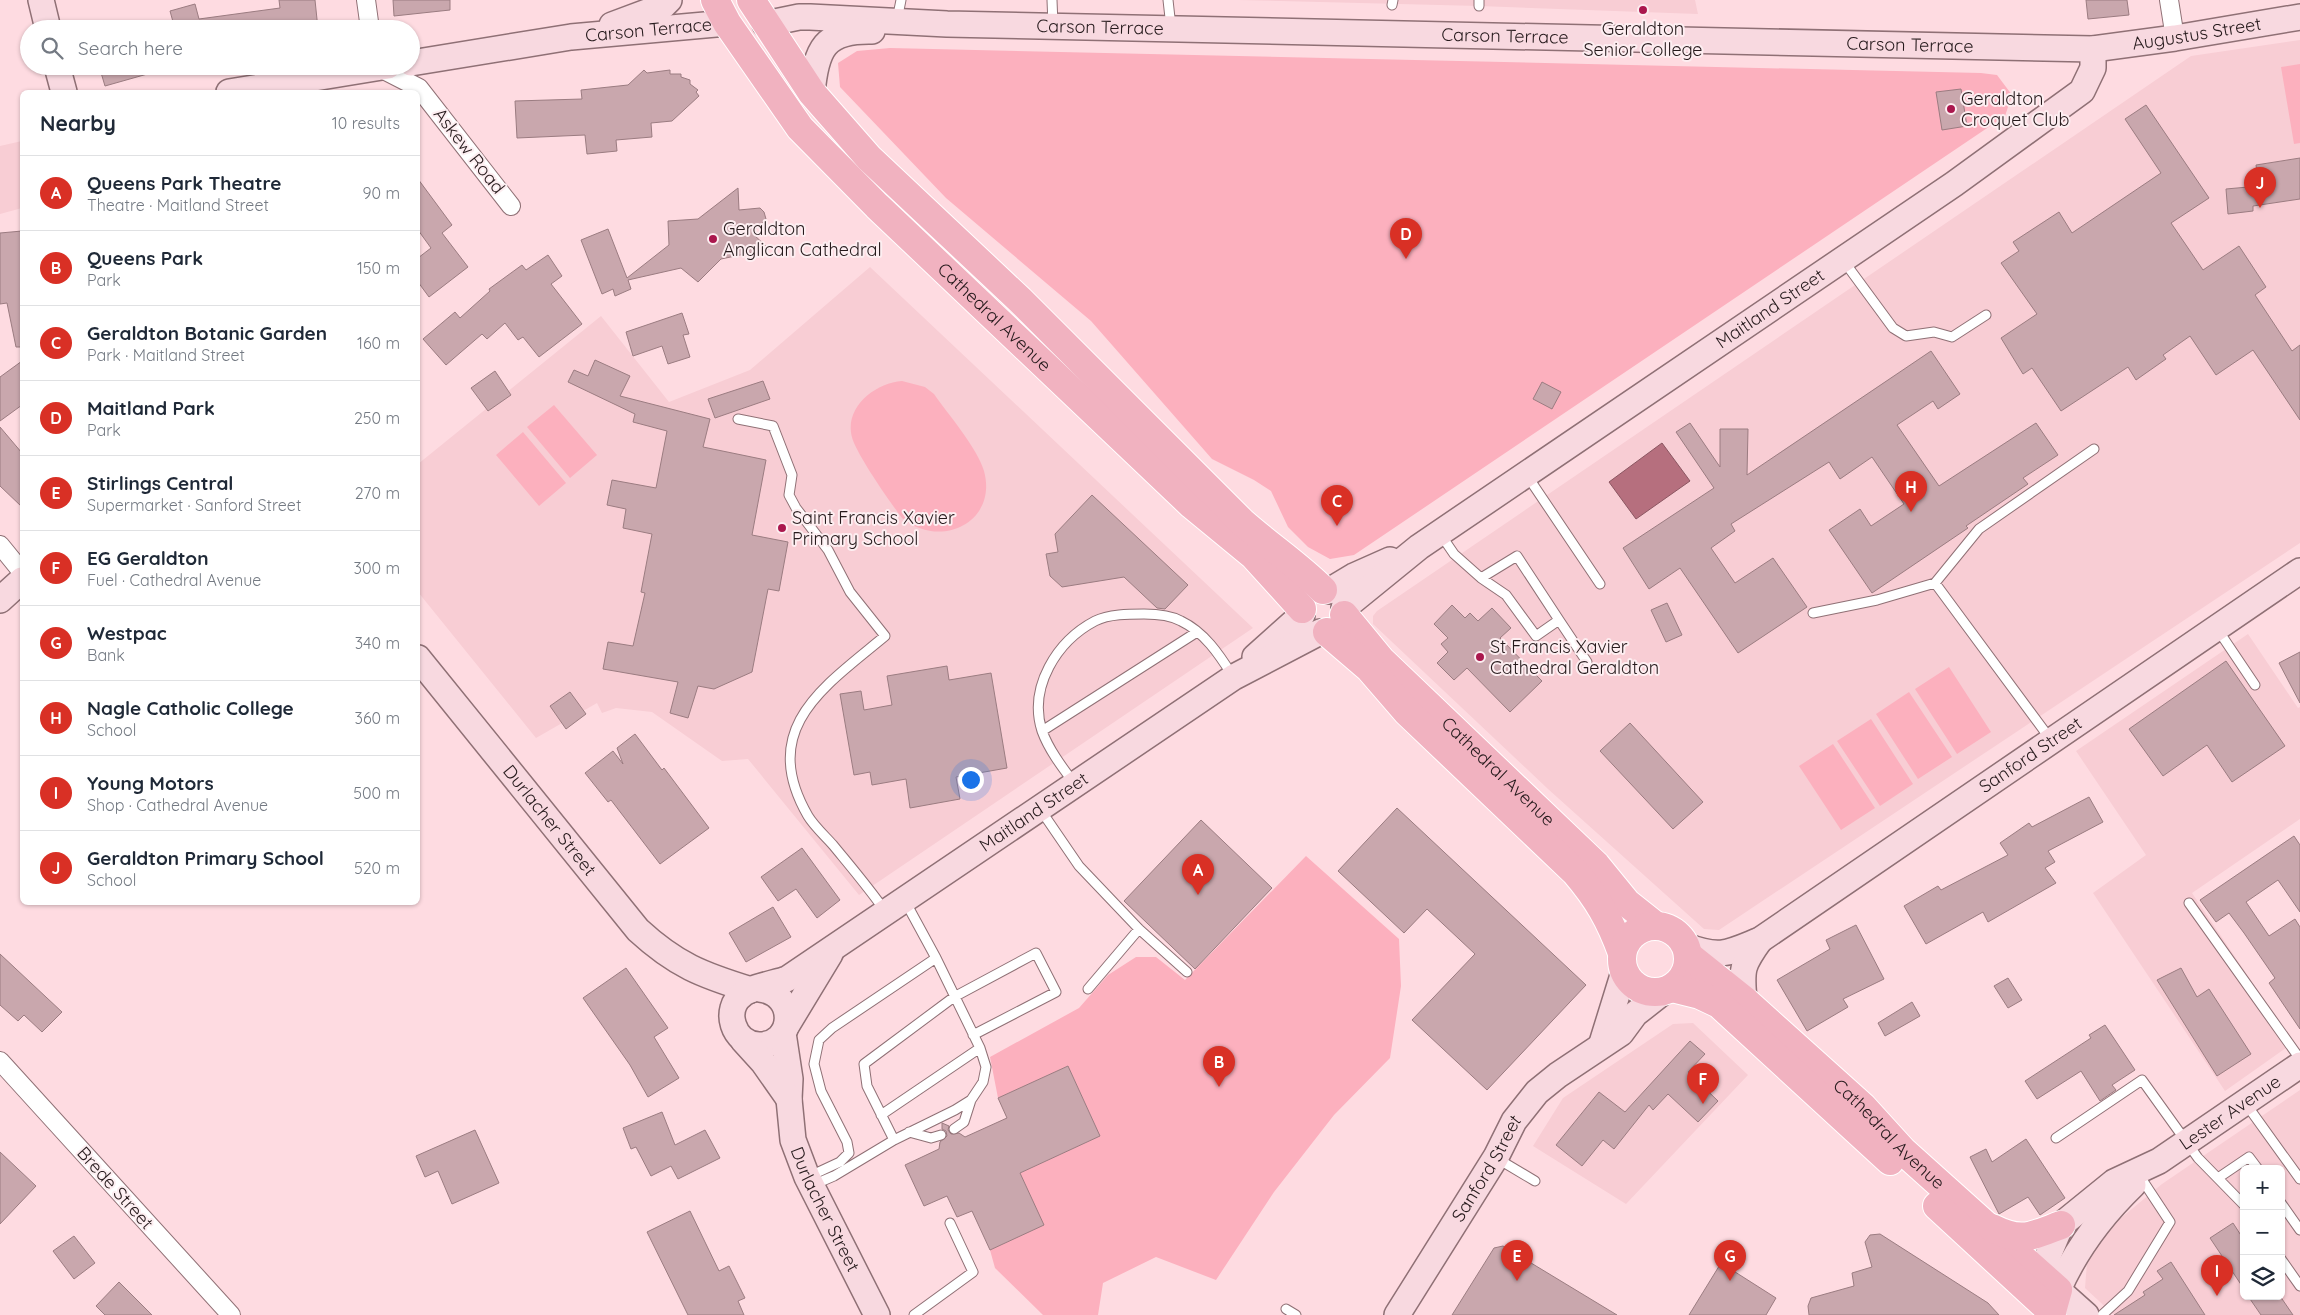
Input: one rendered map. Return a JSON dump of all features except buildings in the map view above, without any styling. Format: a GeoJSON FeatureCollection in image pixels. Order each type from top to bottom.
{"type":"FeatureCollection","features":[{"type":"Feature","properties":{"kind":"main road"},"geometry":{"type":"LineString","coordinates":[[41,0],[46,20]]}},
{"type":"Feature","properties":{"kind":"main road","name":"Carson Terrace"},"geometry":{"type":"LineString","coordinates":[[571,38],[664,6],[669,0]]}},
{"type":"Feature","properties":{"kind":"main road","name":"Cathedral Avenue"},"geometry":{"type":"LineString","coordinates":[[751,0],[812,93],[869,158],[1020,300],[1242,522],[1303,571],[1324,611],[1407,712],[1575,872],[1596,896],[1610,921],[1623,963]]}},
{"type":"Feature","properties":{"kind":"main road","name":"Carson Terrace"},"geometry":{"type":"LineString","coordinates":[[766,24],[799,17],[899,10],[947,24]]}},
{"type":"Feature","properties":{"kind":"main road","name":"Carson Terrace"},"geometry":{"type":"LineString","coordinates":[[420,61],[571,38],[721,12]]}},
{"type":"Feature","properties":{"kind":"main road","name":"Cathedral Avenue"},"geometry":{"type":"LineString","coordinates":[[721,12],[800,128],[877,206],[1192,505],[1324,611],[1381,660],[1596,864],[1626,904],[1656,926]]}},
{"type":"Feature","properties":{"kind":"main road","name":"Augustus Street"},"geometry":{"type":"LineString","coordinates":[[2093,49],[2175,38],[2300,17]]}},
{"type":"Feature","properties":{"kind":"main road"},"geometry":{"type":"LineString","coordinates":[[766,24],[764,37],[769,69],[800,128]]}},
{"type":"Feature","properties":{"kind":"main road","name":"Carson Terrace"},"geometry":{"type":"LineString","coordinates":[[812,93],[815,65],[821,49],[831,39],[851,31],[898,30],[947,24],[1171,27],[2002,49],[2093,49]]}},
{"type":"Feature","properties":{"kind":"main road","name":"Maitland Street"},"geometry":{"type":"LineString","coordinates":[[755,989],[786,979],[1038,807],[1234,677],[1324,611],[1354,576],[1429,540],[1954,184],[2082,91],[2093,68],[2093,49]]}},
{"type":"Feature","properties":{"kind":"main road"},"geometry":{"type":"LineString","coordinates":[[59,75],[63,90]]}},
{"type":"Feature","properties":{"kind":"main road"},"geometry":{"type":"LineString","coordinates":[[241,90],[332,75]]}},
{"type":"Feature","properties":{"kind":"main road"},"geometry":{"type":"LineString","coordinates":[[877,206],[898,186]]}},
{"type":"Feature","properties":{"kind":"main road","name":"Sanford Street"},"geometry":{"type":"LineString","coordinates":[[1688,951],[1708,954],[1728,953],[1760,940],[2300,572]]}},
{"type":"Feature","properties":{"kind":"main road"},"geometry":{"type":"LineString","coordinates":[[0,600],[20,582]]}},
{"type":"Feature","properties":{"kind":"main road","name":"Durlacher Street"},"geometry":{"type":"LineString","coordinates":[[420,660],[638,930],[656,947],[692,970],[755,989]]}},
{"type":"Feature","properties":{"kind":"main road"},"geometry":{"type":"LineString","coordinates":[[1602,1043],[1623,963],[1625,944],[1638,930],[1656,926],[1674,932],[1688,951],[1685,974],[1668,990],[1654,993],[1636,987],[1623,963]]}},
{"type":"Feature","properties":{"kind":"main road","name":"Sanford Street"},"geometry":{"type":"LineString","coordinates":[[1744,1000],[1741,974],[1747,958],[1760,940]]}},
{"type":"Feature","properties":{"kind":"main road","name":"Maitland Street"},"geometry":{"type":"LineString","coordinates":[[785,1029],[835,945]]}},
{"type":"Feature","properties":{"kind":"main road","name":"Cathedral Avenue"},"geometry":{"type":"LineString","coordinates":[[1688,951],[1863,1107],[1903,1151],[1984,1224],[2045,1302]]}},
{"type":"Feature","properties":{"kind":"main road","name":"Durlacher Street"},"geometry":{"type":"LineString","coordinates":[[692,970],[732,1017]]}},
{"type":"Feature","properties":{"kind":"main road"},"geometry":{"type":"LineString","coordinates":[[755,989],[768,990],[782,1000],[786,1008],[785,1029],[776,1039],[760,1045],[743,1040],[737,1033],[732,1017],[737,1000],[755,989]]}},
{"type":"Feature","properties":{"kind":"main road","name":"Cathedral Avenue"},"geometry":{"type":"LineString","coordinates":[[1668,990],[1700,995],[1719,1004],[2045,1302],[2086,1315]]}},
{"type":"Feature","properties":{"kind":"main road","name":"Sanford Street"},"geometry":{"type":"LineString","coordinates":[[1397,1315],[1496,1157],[1514,1122],[1537,1092],[1602,1043],[1622,1033],[1635,1014],[1668,990]]}},
{"type":"Feature","properties":{"kind":"main road","name":"Durlacher Street"},"geometry":{"type":"LineString","coordinates":[[785,1029],[790,1079],[788,1099],[793,1140],[809,1182],[877,1315]]}},
{"type":"Feature","properties":{"kind":"main road","name":"Durlacher Street"},"geometry":{"type":"LineString","coordinates":[[743,1040],[768,1068],[788,1099]]}},
{"type":"Feature","properties":{"kind":"main road","name":"Lester Avenue"},"geometry":{"type":"LineString","coordinates":[[2045,1302],[2070,1262],[2106,1211],[2150,1169],[2300,1065]]}},
{"type":"Feature","properties":{"kind":"main road","name":"Lester Avenue"},"geometry":{"type":"LineString","coordinates":[[2045,1302],[2061,1225],[2114,1182],[2150,1169]]}},
{"type":"Feature","properties":{"kind":"main road"},"geometry":{"type":"LineString","coordinates":[[1984,1224],[2006,1235],[2022,1238],[2061,1225]]}},
{"type":"Feature","properties":{"kind":"street"},"geometry":{"type":"LineString","coordinates":[[366,0],[369,20]]}},
{"type":"Feature","properties":{"kind":"street"},"geometry":{"type":"LineString","coordinates":[[2169,0],[2175,38]]}},
{"type":"Feature","properties":{"kind":"street","name":"Askew Road"},"geometry":{"type":"LineString","coordinates":[[395,75],[419,88],[511,206]]}},
{"type":"Feature","properties":{"kind":"street"},"geometry":{"type":"LineString","coordinates":[[0,545],[20,570]]}},
{"type":"Feature","properties":{"kind":"street","name":"Brede Street"},"geometry":{"type":"LineString","coordinates":[[0,1061],[231,1315]]}},
{"type":"Feature","properties":{"kind":"lane"},"geometry":{"type":"LineString","coordinates":[[1052,0],[1052,25]]}},
{"type":"Feature","properties":{"kind":"lane"},"geometry":{"type":"LineString","coordinates":[[1168,0],[1171,27]]}},
{"type":"Feature","properties":{"kind":"lane"},"geometry":{"type":"LineString","coordinates":[[1843,260],[1893,328],[1906,336],[1934,332],[1952,337],[1986,315]]}},
{"type":"Feature","properties":{"kind":"lane"},"geometry":{"type":"LineString","coordinates":[[738,419],[773,426],[792,475],[789,495],[828,550],[850,592],[885,636],[819,691],[801,715],[791,747],[793,782],[809,817],[872,892],[894,905],[936,958],[980,1048],[986,1068],[983,1082],[971,1100],[964,1122],[954,1129]]}},
{"type":"Feature","properties":{"kind":"lane"},"geometry":{"type":"LineString","coordinates":[[1813,613],[1877,600],[1935,583],[1978,529],[2094,449]]}},
{"type":"Feature","properties":{"kind":"lane"},"geometry":{"type":"LineString","coordinates":[[1526,474],[1600,584]]}},
{"type":"Feature","properties":{"kind":"lane"},"geometry":{"type":"LineString","coordinates":[[1429,540],[1454,554],[1481,578],[1506,595],[1536,636],[1559,620]]}},
{"type":"Feature","properties":{"kind":"lane"},"geometry":{"type":"LineString","coordinates":[[1481,578],[1517,556],[1587,662]]}},
{"type":"Feature","properties":{"kind":"lane"},"geometry":{"type":"LineString","coordinates":[[1935,583],[2051,741]]}},
{"type":"Feature","properties":{"kind":"lane"},"geometry":{"type":"LineString","coordinates":[[1074,783],[1060,764],[1042,731],[1038,696],[1052,660],[1069,639],[1097,620],[1127,614],[1156,614],[1180,620],[1197,632],[1220,656],[1234,677]]}},
{"type":"Feature","properties":{"kind":"lane"},"geometry":{"type":"LineString","coordinates":[[2217,628],[2255,685]]}},
{"type":"Feature","properties":{"kind":"lane"},"geometry":{"type":"LineString","coordinates":[[1042,731],[1197,632]]}},
{"type":"Feature","properties":{"kind":"lane"},"geometry":{"type":"LineString","coordinates":[[1038,807],[1079,866],[1140,929],[1187,972]]}},
{"type":"Feature","properties":{"kind":"lane"},"geometry":{"type":"LineString","coordinates":[[2189,903],[2300,1059]]}},
{"type":"Feature","properties":{"kind":"lane"},"geometry":{"type":"LineString","coordinates":[[1088,989],[1140,929]]}},
{"type":"Feature","properties":{"kind":"lane"},"geometry":{"type":"LineString","coordinates":[[894,1140],[866,1082],[864,1064],[954,997],[1036,953],[1056,992],[974,1036]]}},
{"type":"Feature","properties":{"kind":"lane"},"geometry":{"type":"LineString","coordinates":[[809,1182],[840,1162],[849,1153],[847,1142],[821,1091],[814,1064],[819,1040],[832,1028],[936,958]]}},
{"type":"Feature","properties":{"kind":"lane"},"geometry":{"type":"LineString","coordinates":[[881,1115],[980,1048]]}},
{"type":"Feature","properties":{"kind":"lane"},"geometry":{"type":"LineString","coordinates":[[2056,1138],[2142,1080],[2161,1108],[2188,1141],[2198,1158],[2240,1201]]}},
{"type":"Feature","properties":{"kind":"lane"},"geometry":{"type":"LineString","coordinates":[[809,1182],[834,1176],[894,1140],[971,1100]]}},
{"type":"Feature","properties":{"kind":"lane"},"geometry":{"type":"LineString","coordinates":[[2245,1103],[2300,1179]]}},
{"type":"Feature","properties":{"kind":"lane"},"geometry":{"type":"LineString","coordinates":[[910,1132],[931,1138],[941,1135]]}},
{"type":"Feature","properties":{"kind":"lane"},"geometry":{"type":"LineString","coordinates":[[1496,1157],[1535,1181]]}},
{"type":"Feature","properties":{"kind":"lane"},"geometry":{"type":"LineString","coordinates":[[2218,1178],[2249,1157],[2255,1165]]}},
{"type":"Feature","properties":{"kind":"lane"},"geometry":{"type":"LineString","coordinates":[[2102,1315],[2128,1291],[2170,1222],[2150,1169]]}},
{"type":"Feature","properties":{"kind":"lane"},"geometry":{"type":"LineString","coordinates":[[2285,1209],[2300,1230]]}},
{"type":"Feature","properties":{"kind":"lane"},"geometry":{"type":"LineString","coordinates":[[914,1315],[974,1272],[950,1223]]}},
{"type":"Feature","properties":{"kind":"lane"},"geometry":{"type":"LineString","coordinates":[[2285,1265],[2300,1286]]}},
{"type":"Feature","properties":{"kind":"lane"},"geometry":{"type":"LineString","coordinates":[[1286,1309],[1296,1315]]}},
{"type":"Feature","properties":{"kind":"shaded area","name":"Geraldton Senior College"},"geometry":{"type":"Polygon","coordinates":[[[1238,0],[1695,0],[1698,14],[1479,6],[1238,0]]]}},
{"type":"Feature","properties":{"kind":"shaded area"},"geometry":{"type":"Polygon","coordinates":[[[2300,40],[2300,543],[1719,930],[1704,929],[1548,789],[1373,624],[1373,616],[1377,611],[2191,56],[2300,40]]]}},
{"type":"Feature","properties":{"kind":"shaded area"},"geometry":{"type":"Polygon","coordinates":[[[890,48],[1981,73],[1997,75],[2012,95],[2005,116],[1354,555],[1330,559],[1308,547],[1288,527],[1271,491],[1254,480],[1212,459],[1091,321],[946,198],[840,87],[838,63],[857,51],[890,48]]]}},
{"type":"Feature","properties":{"kind":"shaded area"},"geometry":{"type":"Polygon","coordinates":[[[2300,64],[2300,143],[2294,144],[2281,67],[2300,64]]]}},
{"type":"Feature","properties":{"kind":"shaded area"},"geometry":{"type":"Polygon","coordinates":[[[20,141],[20,209],[0,214],[0,146],[20,141]]]}},
{"type":"Feature","properties":{"kind":"shaded area","name":"Saint Francis Xavier Primary School"},"geometry":{"type":"Polygon","coordinates":[[[870,267],[1253,628],[859,895],[748,759],[722,761],[652,712],[616,708],[602,713],[597,703],[536,738],[420,594],[420,462],[601,316],[669,402],[750,370],[870,267]]]}},
{"type":"Feature","properties":{"kind":"shaded area"},"geometry":{"type":"Polygon","coordinates":[[[902,381],[925,387],[934,394],[976,452],[981,462],[986,489],[983,504],[974,517],[963,526],[949,531],[933,531],[917,527],[902,518],[883,492],[854,443],[851,431],[855,410],[870,393],[880,387],[902,381]]]}},
{"type":"Feature","properties":{"kind":"shaded area"},"geometry":{"type":"Polygon","coordinates":[[[554,405],[597,455],[570,478],[527,427],[554,405]]]}},
{"type":"Feature","properties":{"kind":"shaded area"},"geometry":{"type":"Polygon","coordinates":[[[523,432],[566,483],[539,506],[496,455],[523,432]]]}},
{"type":"Feature","properties":{"kind":"shaded area"},"geometry":{"type":"Polygon","coordinates":[[[1662,443],[1690,481],[1636,519],[1609,482],[1662,443]]]}},
{"type":"Feature","properties":{"kind":"shaded area"},"geometry":{"type":"Polygon","coordinates":[[[2248,634],[2298,708],[2300,707],[2300,819],[2192,893],[2293,1043],[2225,1091],[2093,893],[2146,855],[2076,751],[2248,634]]]}},
{"type":"Feature","properties":{"kind":"shaded area"},"geometry":{"type":"Polygon","coordinates":[[[1949,667],[1991,732],[1957,754],[1915,689],[1949,667]]]}},
{"type":"Feature","properties":{"kind":"shaded area"},"geometry":{"type":"Polygon","coordinates":[[[1909,692],[1952,757],[1918,779],[1876,714],[1909,692]]]}},
{"type":"Feature","properties":{"kind":"shaded area"},"geometry":{"type":"Polygon","coordinates":[[[1871,719],[1913,784],[1880,806],[1837,741],[1871,719]]]}},
{"type":"Feature","properties":{"kind":"shaded area"},"geometry":{"type":"Polygon","coordinates":[[[1833,744],[1875,808],[1841,830],[1799,766],[1833,744]]]}},
{"type":"Feature","properties":{"kind":"shaded area"},"geometry":{"type":"Polygon","coordinates":[[[1306,856],[1399,939],[1401,986],[1390,1058],[1334,1115],[1274,1192],[1216,1280],[1156,1257],[1103,1283],[1098,1315],[1043,1315],[995,1268],[990,1250],[1043,1225],[1020,1173],[1100,1136],[1068,1066],[998,1098],[990,1057],[1079,1008],[1108,975],[1136,957],[1156,957],[1185,980],[1306,856]]]}},
{"type":"Feature","properties":{"kind":"shaded area"},"geometry":{"type":"Polygon","coordinates":[[[1693,1023],[1748,1075],[1626,1204],[1533,1146],[1563,1098],[1673,1024],[1693,1023]]]}},
{"type":"Feature","properties":{"kind":"shaded area"},"geometry":{"type":"Polygon","coordinates":[[[2300,1090],[2300,1315],[2114,1315],[2085,1288],[2087,1263],[2102,1240],[2121,1218],[2162,1184],[2300,1090]]]}},
{"type":"Feature","properties":{"kind":"place","name":"Geraldton Senior College"},"geometry":{"type":"Point","coordinates":[1643,10]}},
{"type":"Feature","properties":{"kind":"place","name":"Geraldton Croquet Club"},"geometry":{"type":"Point","coordinates":[1951,109]}},
{"type":"Feature","properties":{"kind":"place","name":"Geraldton Primary School"},"geometry":{"type":"Point","coordinates":[2260,208]}},
{"type":"Feature","properties":{"kind":"place","name":"Geraldton Anglican Cathedral"},"geometry":{"type":"Point","coordinates":[713,239]}},
{"type":"Feature","properties":{"kind":"place","name":"Maitland Park"},"geometry":{"type":"Point","coordinates":[1406,259]}},
{"type":"Feature","properties":{"kind":"place","name":"Nagle Catholic College"},"geometry":{"type":"Point","coordinates":[1911,512]}},
{"type":"Feature","properties":{"kind":"place","name":"Geraldton Botanic Garden"},"geometry":{"type":"Point","coordinates":[1337,526]}},
{"type":"Feature","properties":{"kind":"place","name":"Saint Francis Xavier Primary School"},"geometry":{"type":"Point","coordinates":[782,528]}},
{"type":"Feature","properties":{"kind":"place","name":"St Francis Xavier Cathedral Geraldton"},"geometry":{"type":"Point","coordinates":[1480,657]}},
{"type":"Feature","properties":{"kind":"place","name":"Queens Park Theatre"},"geometry":{"type":"Point","coordinates":[1198,895]}},
{"type":"Feature","properties":{"kind":"place","name":"Queens Park"},"geometry":{"type":"Point","coordinates":[1219,1087]}},
{"type":"Feature","properties":{"kind":"place","name":"EG Geraldton"},"geometry":{"type":"Point","coordinates":[1703,1104]}},
{"type":"Feature","properties":{"kind":"place","name":"Stirlings Central"},"geometry":{"type":"Point","coordinates":[1517,1281]}},
{"type":"Feature","properties":{"kind":"place","name":"Westpac"},"geometry":{"type":"Point","coordinates":[1730,1281]}},
{"type":"Feature","properties":{"kind":"place","name":"Young Motors"},"geometry":{"type":"Point","coordinates":[2217,1296]}}]}
